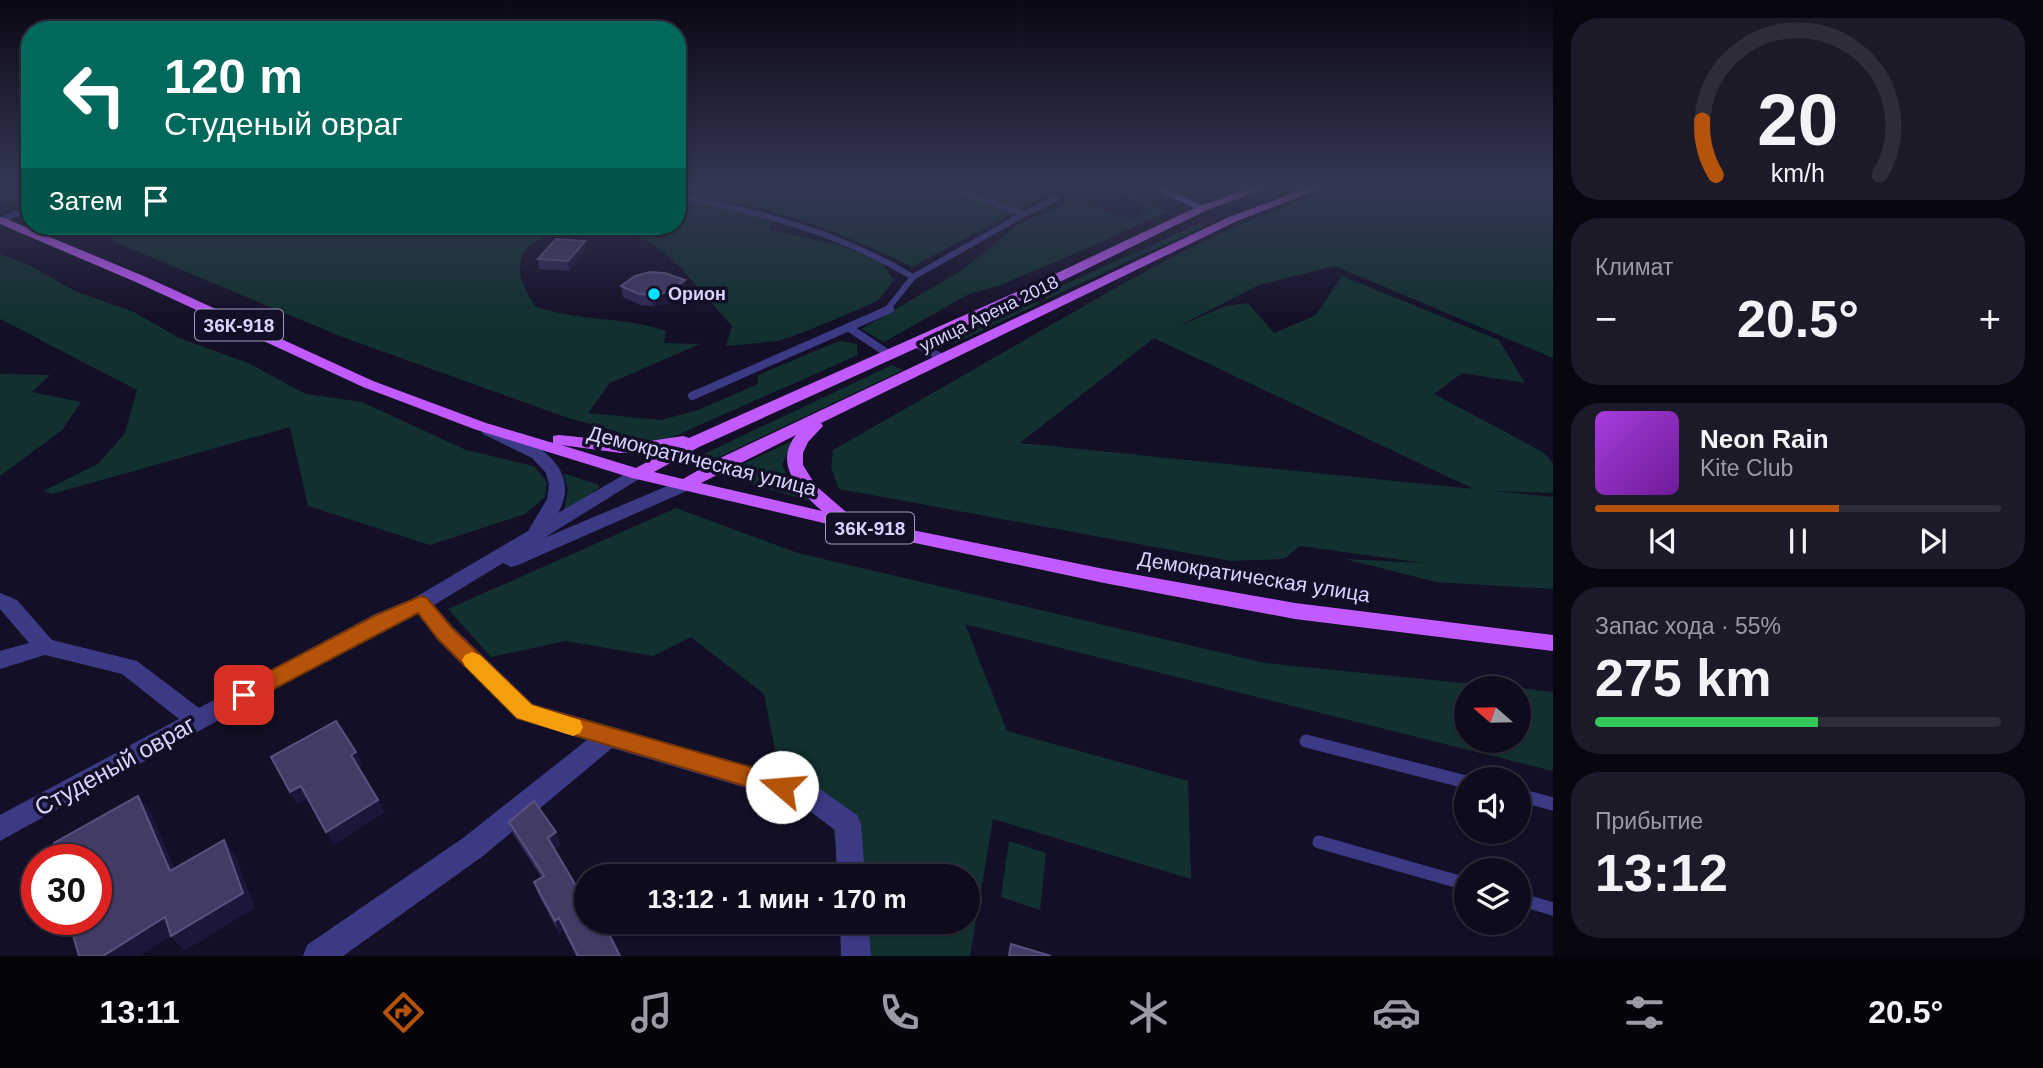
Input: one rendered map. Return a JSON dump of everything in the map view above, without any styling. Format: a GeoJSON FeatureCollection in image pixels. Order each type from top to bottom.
{"type":"FeatureCollection","features":[{"type":"Feature","properties":{"kind":"main road","name":"улица Арена 2018"},"geometry":{"type":"LineString","coordinates":[[638,474],[720,431],[890,355],[1150,233]]}},
{"type":"Feature","properties":{"kind":"main road","name":"улица Арена 2018"},"geometry":{"type":"LineString","coordinates":[[683,486],[1205,233]]}},
{"type":"Feature","properties":{"kind":"main road","name":"Демократическая улица"},"geometry":{"type":"LineString","coordinates":[[35,235],[155,286],[368,384],[480,426],[638,474],[849,523],[1104,576],[1295,611],[1553,643]]}},
{"type":"Feature","properties":{"kind":"main road"},"geometry":{"type":"LineString","coordinates":[[839,408],[801,435],[794,453],[795,472],[804,485],[849,523]]}},
{"type":"Feature","properties":{"kind":"main road"},"geometry":{"type":"LineString","coordinates":[[480,426],[618,449],[648,449],[720,431]]}},
{"type":"Feature","properties":{"kind":"street"},"geometry":{"type":"LineString","coordinates":[[480,426],[535,452],[555,470],[559,486],[555,501],[535,535]]}},
{"type":"Feature","properties":{"kind":"street"},"geometry":{"type":"LineString","coordinates":[[453,585],[638,474]]}},
{"type":"Feature","properties":{"kind":"street"},"geometry":{"type":"LineString","coordinates":[[453,585],[683,486]]}},
{"type":"Feature","properties":{"kind":"street","name":"Студеный овраг"},"geometry":{"type":"LineString","coordinates":[[0,829],[383,620],[453,585]]}},
{"type":"Feature","properties":{"kind":"street"},"geometry":{"type":"LineString","coordinates":[[0,601],[10,605],[45,647]]}},
{"type":"Feature","properties":{"kind":"street"},"geometry":{"type":"LineString","coordinates":[[421,603],[445,633],[525,712],[808,795],[848,824],[850,864]]}},
{"type":"Feature","properties":{"kind":"street"},"geometry":{"type":"LineString","coordinates":[[0,660],[45,647],[129,667],[198,721]]}},
{"type":"Feature","properties":{"kind":"street"},"geometry":{"type":"LineString","coordinates":[[318,956],[473,848],[607,738]]}},
{"type":"Feature","properties":{"kind":"street"},"geometry":{"type":"LineString","coordinates":[[855,934],[856,956]]}},
{"type":"Feature","properties":{"kind":"lane"},"geometry":{"type":"LineString","coordinates":[[815,233],[881,256],[914,277]]}},
{"type":"Feature","properties":{"kind":"lane"},"geometry":{"type":"LineString","coordinates":[[692,396],[851,329],[891,309],[914,277],[992,233]]}},
{"type":"Feature","properties":{"kind":"lane"},"geometry":{"type":"LineString","coordinates":[[851,329],[890,355]]}},
{"type":"Feature","properties":{"kind":"lane"},"geometry":{"type":"LineString","coordinates":[[915,343],[942,358]]}},
{"type":"Feature","properties":{"kind":"lane"},"geometry":{"type":"LineString","coordinates":[[1306,741],[1454,779]]}},
{"type":"Feature","properties":{"kind":"lane"},"geometry":{"type":"LineString","coordinates":[[1531,798],[1553,804]]}},
{"type":"Feature","properties":{"kind":"lane"},"geometry":{"type":"LineString","coordinates":[[1319,842],[1454,881]]}},
{"type":"Feature","properties":{"kind":"lane"},"geometry":{"type":"LineString","coordinates":[[1531,903],[1553,909]]}},
{"type":"Feature","properties":{"kind":"green space"},"geometry":{"type":"Polygon","coordinates":[[[781,233],[839,245],[880,261],[894,280],[878,301],[812,329],[779,341],[726,346],[732,326],[662,251],[639,238],[626,235],[781,233]]]}},
{"type":"Feature","properties":{"kind":"green space"},"geometry":{"type":"Polygon","coordinates":[[[835,233],[976,233],[912,267],[835,233]]]}},
{"type":"Feature","properties":{"kind":"green space"},"geometry":{"type":"Polygon","coordinates":[[[1008,233],[1121,233],[998,286],[969,294],[884,342],[861,329],[961,271],[1008,233]]]}},
{"type":"Feature","properties":{"kind":"green space"},"geometry":{"type":"Polygon","coordinates":[[[1179,233],[1191,233],[1047,299],[1041,295],[1179,233]]]}},
{"type":"Feature","properties":{"kind":"green space"},"geometry":{"type":"Polygon","coordinates":[[[1222,233],[1553,233],[1553,358],[1335,266],[1259,285],[1177,327],[1225,306],[1248,303],[1274,333],[1316,315],[1342,276],[1499,340],[1525,383],[1462,373],[1434,394],[1543,452],[1553,463],[1553,493],[1493,491],[1553,497],[1553,589],[1436,582],[1345,559],[1424,563],[1300,546],[1284,559],[1231,561],[839,489],[831,468],[833,450],[1222,233]],[[1154,338],[1020,443],[1474,489],[1154,338]]]}},
{"type":"Feature","properties":{"kind":"green space"},"geometry":{"type":"Polygon","coordinates":[[[110,235],[553,235],[538,240],[525,251],[520,267],[522,282],[535,306],[568,315],[650,326],[666,331],[664,343],[700,344],[610,383],[588,413],[661,420],[698,410],[758,384],[758,375],[841,341],[857,344],[858,355],[657,444],[631,442],[616,431],[568,418],[337,335],[115,242],[110,235]]]}},
{"type":"Feature","properties":{"kind":"green space"},"geometry":{"type":"Polygon","coordinates":[[[0,254],[31,266],[75,291],[134,312],[179,338],[248,363],[306,394],[362,402],[466,450],[534,466],[547,482],[545,497],[525,514],[430,545],[308,506],[290,427],[52,494],[43,491],[99,463],[125,433],[137,390],[0,319],[0,254]]]}},
{"type":"Feature","properties":{"kind":"green space"},"geometry":{"type":"Polygon","coordinates":[[[1031,300],[1040,303],[956,343],[948,339],[1031,300]]]}},
{"type":"Feature","properties":{"kind":"green space"},"geometry":{"type":"Polygon","coordinates":[[[892,365],[903,370],[713,460],[705,459],[704,454],[892,365]]]}},
{"type":"Feature","properties":{"kind":"green space"},"geometry":{"type":"Polygon","coordinates":[[[0,374],[50,375],[32,392],[81,402],[62,430],[0,476],[0,374]]]}},
{"type":"Feature","properties":{"kind":"green space"},"geometry":{"type":"Polygon","coordinates":[[[794,440],[782,464],[786,474],[810,501],[720,475],[794,440]]]}},
{"type":"Feature","properties":{"kind":"green space"},"geometry":{"type":"Polygon","coordinates":[[[563,473],[599,485],[598,489],[564,512],[568,489],[563,473]]]}},
{"type":"Feature","properties":{"kind":"green space"},"geometry":{"type":"Polygon","coordinates":[[[676,508],[798,553],[1265,663],[1454,682],[1454,746],[965,624],[1007,731],[1188,781],[1191,879],[993,819],[980,896],[980,864],[839,864],[830,811],[779,770],[764,694],[691,637],[653,656],[566,641],[491,657],[448,609],[676,508]]]}},
{"type":"Feature","properties":{"kind":"green space"},"geometry":{"type":"Polygon","coordinates":[[[1531,689],[1553,692],[1553,771],[1481,753],[1531,753],[1531,689]]]}},
{"type":"Feature","properties":{"kind":"green space"},"geometry":{"type":"Polygon","coordinates":[[[1009,841],[1046,853],[1040,910],[1001,897],[1009,841]]]}},
{"type":"Feature","properties":{"kind":"green space"},"geometry":{"type":"Polygon","coordinates":[[[850,934],[974,934],[970,956],[853,956],[850,934]]]}},
{"type":"Feature","properties":{"kind":"building"},"geometry":{"type":"Polygon","coordinates":[[[556,239],[585,241],[568,261],[538,259],[556,239]]]}},
{"type":"Feature","properties":{"kind":"building"},"geometry":{"type":"Polygon","coordinates":[[[650,272],[665,273],[685,280],[668,292],[652,295],[639,294],[621,286],[635,276],[650,272]]]}},
{"type":"Feature","properties":{"kind":"building"},"geometry":{"type":"Polygon","coordinates":[[[336,721],[356,752],[351,755],[378,800],[326,832],[301,786],[290,792],[271,757],[336,721]]]}},
{"type":"Feature","properties":{"kind":"building"},"geometry":{"type":"Polygon","coordinates":[[[138,796],[170,871],[224,840],[243,893],[171,936],[165,917],[103,956],[79,956],[73,935],[112,935],[112,844],[54,843],[138,796]]]}},
{"type":"Feature","properties":{"kind":"building"},"geometry":{"type":"Polygon","coordinates":[[[534,801],[556,832],[548,838],[574,882],[574,934],[609,934],[620,956],[578,956],[559,918],[555,921],[534,882],[544,876],[509,822],[534,801]]]}},
{"type":"Feature","properties":{"kind":"building"},"geometry":{"type":"Polygon","coordinates":[[[1011,944],[1051,956],[1009,956],[1011,944]]]}},
{"type":"Feature","properties":{"kind":"slow traffic"},"geometry":{"type":"LineString","coordinates":[[472,660],[525,712],[573,727]]}},
{"type":"Feature","properties":{"kind":"place","name":"Орион"},"geometry":{"type":"Point","coordinates":[654,294]}},
{"type":"Feature","properties":{"kind":"route"},"geometry":{"type":"LineString","coordinates":[[244,695],[383,620],[421,603],[445,633],[525,712],[782,787]]}}]}
